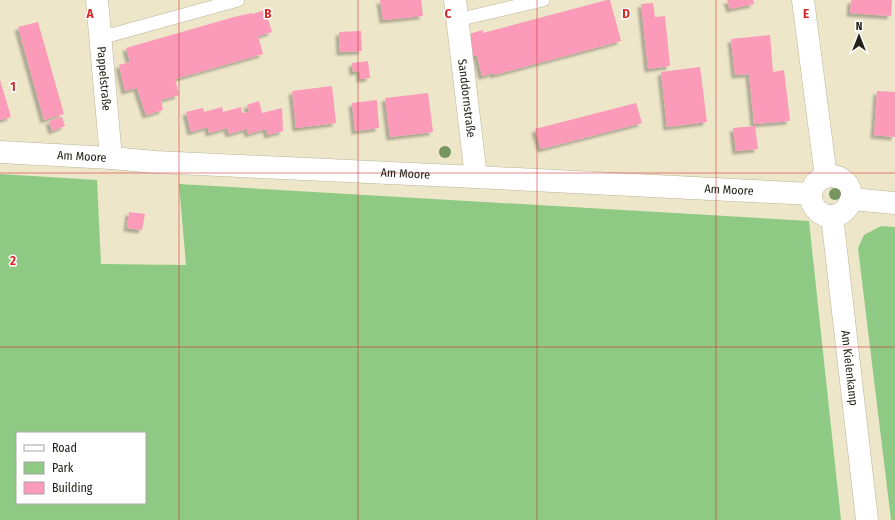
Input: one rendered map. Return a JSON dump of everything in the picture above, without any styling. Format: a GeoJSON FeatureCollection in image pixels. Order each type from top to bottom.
{"type":"FeatureCollection","features":[{"type":"Feature","properties":{"kind":"street","name":"Pappelstraße"},"geometry":{"type":"LineString","coordinates":[[97,0],[111,158]]}},
{"type":"Feature","properties":{"kind":"street"},"geometry":{"type":"LineString","coordinates":[[803,0],[826,177]]}},
{"type":"Feature","properties":{"kind":"street","name":"Sanddornstraße"},"geometry":{"type":"LineString","coordinates":[[456,10],[476,177]]}},
{"type":"Feature","properties":{"kind":"street","name":"Am Moore"},"geometry":{"type":"LineString","coordinates":[[0,152],[163,162],[811,194]]}},
{"type":"Feature","properties":{"kind":"street"},"geometry":{"type":"LineString","coordinates":[[832,176],[845,181],[851,192],[849,206],[839,214],[832,216],[819,212],[814,207],[812,201],[812,188],[820,179],[826,177],[832,176]]}},
{"type":"Feature","properties":{"kind":"street"},"geometry":{"type":"LineString","coordinates":[[851,199],[895,203]]}},
{"type":"Feature","properties":{"kind":"street","name":"Am Kielenkamp"},"geometry":{"type":"LineString","coordinates":[[832,216],[867,520]]}},
{"type":"Feature","properties":{"kind":"lane"},"geometry":{"type":"LineString","coordinates":[[100,38],[238,0]]}},
{"type":"Feature","properties":{"kind":"lane","name":"Sanddornstraße"},"geometry":{"type":"LineString","coordinates":[[456,10],[543,0]]}},
{"type":"Feature","properties":{"kind":"green space"},"geometry":{"type":"Polygon","coordinates":[[[0,174],[97,180],[101,264],[186,265],[179,184],[809,221],[841,520],[0,520],[0,174]]]}},
{"type":"Feature","properties":{"kind":"green space"},"geometry":{"type":"Polygon","coordinates":[[[881,226],[895,227],[895,520],[891,520],[858,248],[864,235],[881,226]]]}},
{"type":"Feature","properties":{"kind":"building"},"geometry":{"type":"Polygon","coordinates":[[[380,0],[421,0],[423,16],[383,20],[380,0]]]}},
{"type":"Feature","properties":{"kind":"building"},"geometry":{"type":"Polygon","coordinates":[[[610,0],[621,41],[494,75],[494,73],[482,76],[477,56],[474,56],[469,34],[483,30],[483,33],[610,0]]]}},
{"type":"Feature","properties":{"kind":"building"},"geometry":{"type":"Polygon","coordinates":[[[727,0],[753,0],[754,4],[730,9],[727,0]]]}},
{"type":"Feature","properties":{"kind":"building"},"geometry":{"type":"Polygon","coordinates":[[[851,0],[892,0],[891,16],[850,13],[851,0]]]}},
{"type":"Feature","properties":{"kind":"building"},"geometry":{"type":"Polygon","coordinates":[[[653,3],[655,17],[665,16],[670,66],[648,69],[641,4],[653,3]]]}},
{"type":"Feature","properties":{"kind":"building"},"geometry":{"type":"Polygon","coordinates":[[[265,10],[272,32],[258,36],[263,54],[175,79],[179,95],[161,100],[163,110],[146,115],[137,88],[125,91],[119,65],[130,62],[126,48],[234,17],[265,10]]]}},
{"type":"Feature","properties":{"kind":"building"},"geometry":{"type":"Polygon","coordinates":[[[38,22],[64,114],[44,120],[18,27],[38,22]]]}},
{"type":"Feature","properties":{"kind":"building"},"geometry":{"type":"Polygon","coordinates":[[[361,31],[362,51],[340,52],[339,32],[361,31]]]}},
{"type":"Feature","properties":{"kind":"building"},"geometry":{"type":"Polygon","coordinates":[[[770,35],[773,72],[784,70],[790,121],[754,124],[749,74],[735,75],[731,39],[770,35]]]}},
{"type":"Feature","properties":{"kind":"building"},"geometry":{"type":"Polygon","coordinates":[[[368,61],[370,78],[360,79],[360,71],[353,72],[352,63],[368,61]]]}},
{"type":"Feature","properties":{"kind":"building"},"geometry":{"type":"Polygon","coordinates":[[[700,67],[707,122],[667,127],[661,72],[700,67]]]}},
{"type":"Feature","properties":{"kind":"building"},"geometry":{"type":"Polygon","coordinates":[[[0,80],[11,117],[0,120],[0,80]]]}},
{"type":"Feature","properties":{"kind":"building"},"geometry":{"type":"Polygon","coordinates":[[[332,86],[336,123],[296,128],[292,91],[332,86]]]}},
{"type":"Feature","properties":{"kind":"building"},"geometry":{"type":"Polygon","coordinates":[[[877,91],[895,92],[895,137],[874,135],[877,91]]]}},
{"type":"Feature","properties":{"kind":"building"},"geometry":{"type":"Polygon","coordinates":[[[428,93],[433,132],[390,137],[385,98],[428,93]]]}},
{"type":"Feature","properties":{"kind":"building"},"geometry":{"type":"Polygon","coordinates":[[[377,100],[379,128],[355,131],[352,103],[377,100]]]}},
{"type":"Feature","properties":{"kind":"building"},"geometry":{"type":"Polygon","coordinates":[[[259,101],[262,113],[282,108],[283,131],[268,135],[266,129],[248,134],[247,129],[229,134],[227,128],[209,133],[208,127],[191,132],[186,112],[203,108],[204,112],[222,107],[223,112],[241,107],[242,113],[249,112],[247,105],[259,101]]]}},
{"type":"Feature","properties":{"kind":"building"},"geometry":{"type":"Polygon","coordinates":[[[636,103],[642,123],[541,149],[535,129],[636,103]]]}},
{"type":"Feature","properties":{"kind":"building"},"geometry":{"type":"Polygon","coordinates":[[[62,117],[65,126],[52,131],[49,121],[62,117]]]}},
{"type":"Feature","properties":{"kind":"building"},"geometry":{"type":"Polygon","coordinates":[[[755,126],[758,149],[736,151],[733,128],[755,126]]]}},
{"type":"Feature","properties":{"kind":"building"},"geometry":{"type":"Polygon","coordinates":[[[129,212],[145,214],[142,230],[127,228],[129,212]]]}}]}
